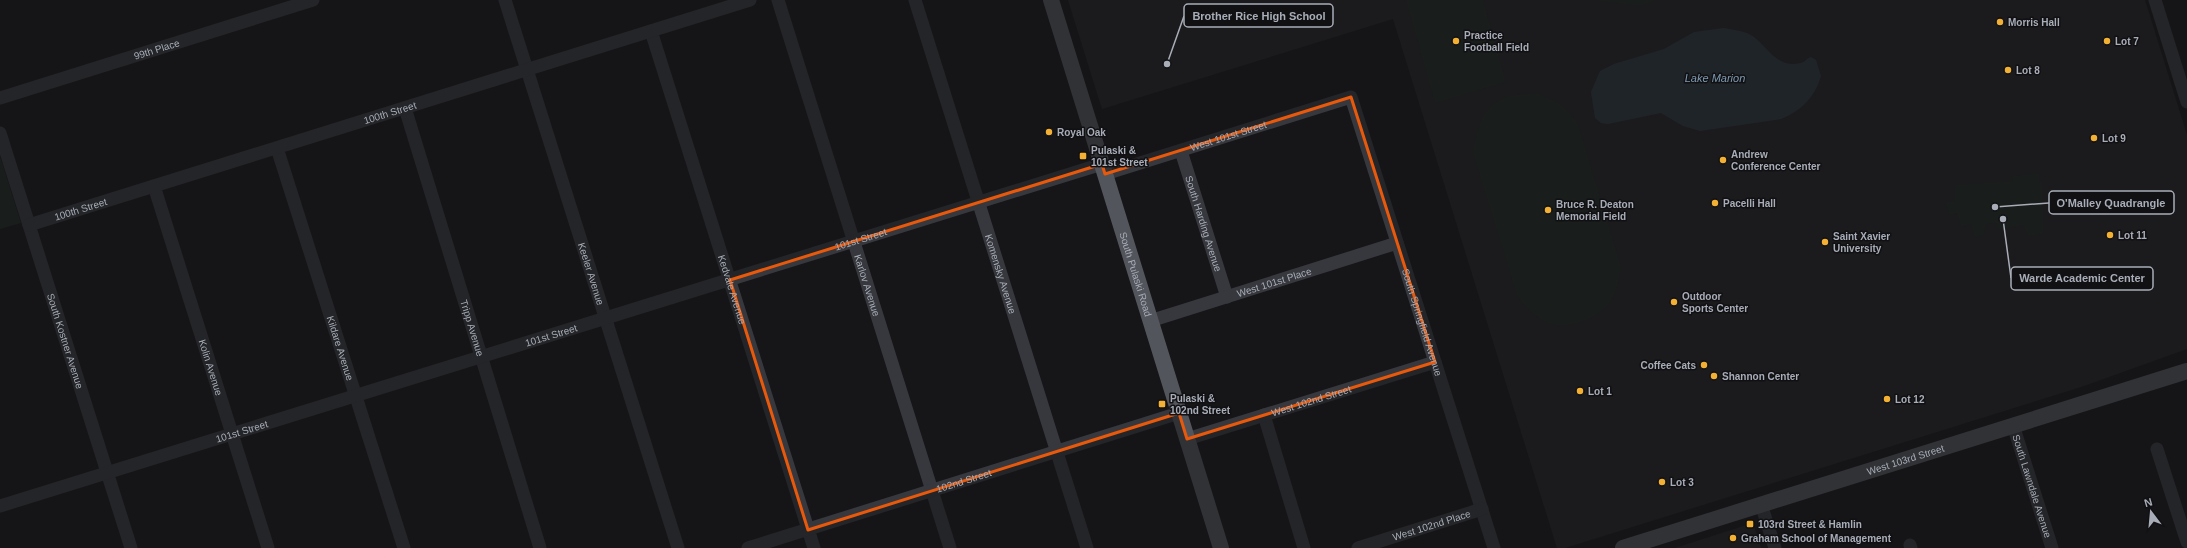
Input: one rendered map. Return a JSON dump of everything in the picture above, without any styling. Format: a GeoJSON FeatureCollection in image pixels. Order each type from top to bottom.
{"type":"FeatureCollection","features":[{"type":"Feature","properties":{"kind":"main road","name":"South Pulaski Road"},"geometry":{"type":"LineString","coordinates":[[1051,0],[1221,548]]}},
{"type":"Feature","properties":{"kind":"main road","name":"West 103rd Street"},"geometry":{"type":"LineString","coordinates":[[1628,547],[2187,371]]}},
{"type":"Feature","properties":{"kind":"street","name":"99th Place"},"geometry":{"type":"LineString","coordinates":[[0,98],[313,0]]}},
{"type":"Feature","properties":{"kind":"street","name":"Keeler Avenue"},"geometry":{"type":"LineString","coordinates":[[506,0],[678,548]]}},
{"type":"Feature","properties":{"kind":"street","name":"100th Street"},"geometry":{"type":"LineString","coordinates":[[29,225],[750,0]]}},
{"type":"Feature","properties":{"kind":"street","name":"Karlov Avenue"},"geometry":{"type":"LineString","coordinates":[[778,0],[950,548]]}},
{"type":"Feature","properties":{"kind":"street","name":"Komensky Avenue"},"geometry":{"type":"LineString","coordinates":[[914,0],[1087,548]]}},
{"type":"Feature","properties":{"kind":"street"},"geometry":{"type":"LineString","coordinates":[[2155,0],[2187,102]]}},
{"type":"Feature","properties":{"kind":"street","name":"Kedvale Avenue"},"geometry":{"type":"LineString","coordinates":[[651,31],[814,548]]}},
{"type":"Feature","properties":{"kind":"street","name":"West 101st Street"},"geometry":{"type":"LineString","coordinates":[[1103,169],[1181,151],[1351,97]]}},
{"type":"Feature","properties":{"kind":"street","name":"South Springfield Avenue"},"geometry":{"type":"LineString","coordinates":[[1351,97],[1494,548]]}},
{"type":"Feature","properties":{"kind":"street","name":"Tripp Avenue"},"geometry":{"type":"LineString","coordinates":[[404,108],[540,548]]}},
{"type":"Feature","properties":{"kind":"street","name":"South Kostner Avenue"},"geometry":{"type":"LineString","coordinates":[[0,133],[131,548]]}},
{"type":"Feature","properties":{"kind":"street","name":"Kildare Avenue"},"geometry":{"type":"LineString","coordinates":[[277,148],[404,548]]}},
{"type":"Feature","properties":{"kind":"street","name":"South Harding Avenue"},"geometry":{"type":"LineString","coordinates":[[1181,151],[1227,297]]}},
{"type":"Feature","properties":{"kind":"street","name":"101st Street"},"geometry":{"type":"LineString","coordinates":[[0,506],[978,202],[1103,169]]}},
{"type":"Feature","properties":{"kind":"street","name":"Kolin Avenue"},"geometry":{"type":"LineString","coordinates":[[154,186],[268,548]]}},
{"type":"Feature","properties":{"kind":"street","name":"West 101st Place"},"geometry":{"type":"LineString","coordinates":[[1150,321],[1397,243]]}},
{"type":"Feature","properties":{"kind":"street","name":"West 102nd Street"},"geometry":{"type":"LineString","coordinates":[[1187,439],[1435,362]]}},
{"type":"Feature","properties":{"kind":"street","name":"102nd Street"},"geometry":{"type":"LineString","coordinates":[[748,548],[932,492],[1179,413]]}},
{"type":"Feature","properties":{"kind":"street"},"geometry":{"type":"LineString","coordinates":[[1264,415],[1304,548]]}},
{"type":"Feature","properties":{"kind":"street","name":"South Lawndale Avenue"},"geometry":{"type":"LineString","coordinates":[[2013,425],[2052,548]]}},
{"type":"Feature","properties":{"kind":"street"},"geometry":{"type":"LineString","coordinates":[[2157,449],[2187,542]]}},
{"type":"Feature","properties":{"kind":"street"},"geometry":{"type":"LineString","coordinates":[[1761,504],[1775,548]]}},
{"type":"Feature","properties":{"kind":"street","name":"West 102nd Place"},"geometry":{"type":"LineString","coordinates":[[1358,548],[1482,509]]}},
{"type":"Feature","properties":{"kind":"highlighted area"},"geometry":{"type":"Polygon","coordinates":[[[1351,97],[1435,362],[1187,439],[1179,413],[808,530],[730,280],[1102,164],[1105,174],[1351,97]]]}},
{"type":"Feature","properties":{"kind":"shaded area","name":"Saint Xavier University"},"geometry":{"type":"Polygon","coordinates":[[[1068,0],[2145,0],[2187,135],[2187,349],[2081,387],[1565,548],[1557,548],[1393,19],[1102,109],[1068,0]]]}},
{"type":"Feature","properties":{"kind":"shaded area","name":"Practice Football Field"},"geometry":{"type":"Polygon","coordinates":[[[1406,0],[1483,0],[1506,82],[1435,103],[1406,0]]]}},
{"type":"Feature","properties":{"kind":"shaded area"},"geometry":{"type":"Polygon","coordinates":[[[1593,0],[1657,0],[1640,6],[1593,0]]]}},
{"type":"Feature","properties":{"kind":"shaded area"},"geometry":{"type":"Polygon","coordinates":[[[1535,93],[1560,104],[1578,124],[1621,267],[1615,292],[1608,305],[1597,315],[1574,324],[1558,325],[1541,320],[1527,308],[1517,295],[1473,153],[1478,127],[1486,112],[1492,106],[1498,101],[1510,96],[1535,93]]]}},
{"type":"Feature","properties":{"kind":"shaded area"},"geometry":{"type":"Polygon","coordinates":[[[0,156],[21,223],[0,229],[0,156]]]}},
{"type":"Feature","properties":{"kind":"shaded area"},"geometry":{"type":"Polygon","coordinates":[[[2039,173],[2039,182],[2042,182],[2044,234],[2028,236],[2023,225],[1998,230],[1997,223],[1986,224],[1984,232],[1986,234],[1975,238],[1971,224],[1961,227],[1957,213],[1949,215],[1945,202],[1954,201],[1955,185],[2012,181],[2013,176],[2039,173]]]}},
{"type":"Feature","properties":{"kind":"shaded area","name":"Graham School of Management"},"geometry":{"type":"Polygon","coordinates":[[[1753,523],[1761,548],[1675,548],[1753,523]]]}},
{"type":"Feature","properties":{"kind":"water","name":"Lake Marion"},"geometry":{"type":"Polygon","coordinates":[[[1724,28],[1751,35],[1780,61],[1793,64],[1804,62],[1811,57],[1816,60],[1821,76],[1811,97],[1795,112],[1781,119],[1700,131],[1683,126],[1661,113],[1608,124],[1601,123],[1595,118],[1591,92],[1600,71],[1614,64],[1664,49],[1694,32],[1724,28]]]}},
{"type":"Feature","properties":{"kind":"place","name":"Morris Hall"},"geometry":{"type":"Point","coordinates":[2000,22]}},
{"type":"Feature","properties":{"kind":"place","name":"Practice Football Field"},"geometry":{"type":"Point","coordinates":[1456,41]}},
{"type":"Feature","properties":{"kind":"place","name":"Lot 7"},"geometry":{"type":"Point","coordinates":[2107,41]}},
{"type":"Feature","properties":{"kind":"place","name":"Brother Rice High School"},"geometry":{"type":"Point","coordinates":[1167,64]}},
{"type":"Feature","properties":{"kind":"place","name":"Lot 8"},"geometry":{"type":"Point","coordinates":[2008,70]}},
{"type":"Feature","properties":{"kind":"place","name":"Royal Oak"},"geometry":{"type":"Point","coordinates":[1049,132]}},
{"type":"Feature","properties":{"kind":"place","name":"Lot 9"},"geometry":{"type":"Point","coordinates":[2094,138]}},
{"type":"Feature","properties":{"kind":"place","name":"Pulaski & 101st Street"},"geometry":{"type":"Point","coordinates":[1083,156]}},
{"type":"Feature","properties":{"kind":"place","name":"Andrew Conference Center"},"geometry":{"type":"Point","coordinates":[1723,160]}},
{"type":"Feature","properties":{"kind":"place","name":"Pacelli Hall"},"geometry":{"type":"Point","coordinates":[1715,203]}},
{"type":"Feature","properties":{"kind":"place","name":"O'Malley Quadrangle"},"geometry":{"type":"Point","coordinates":[1995,207]}},
{"type":"Feature","properties":{"kind":"place","name":"Bruce R. Deaton Memorial Field"},"geometry":{"type":"Point","coordinates":[1548,210]}},
{"type":"Feature","properties":{"kind":"place","name":"Warde Academic Center"},"geometry":{"type":"Point","coordinates":[2003,219]}},
{"type":"Feature","properties":{"kind":"place","name":"Lot 11"},"geometry":{"type":"Point","coordinates":[2110,235]}},
{"type":"Feature","properties":{"kind":"place","name":"Saint Xavier University"},"geometry":{"type":"Point","coordinates":[1825,242]}},
{"type":"Feature","properties":{"kind":"place","name":"Outdoor Sports Center"},"geometry":{"type":"Point","coordinates":[1674,302]}},
{"type":"Feature","properties":{"kind":"place","name":"Coffee Cats"},"geometry":{"type":"Point","coordinates":[1704,365]}},
{"type":"Feature","properties":{"kind":"place","name":"Shannon Center"},"geometry":{"type":"Point","coordinates":[1714,376]}},
{"type":"Feature","properties":{"kind":"place","name":"Lot 1"},"geometry":{"type":"Point","coordinates":[1580,391]}},
{"type":"Feature","properties":{"kind":"place","name":"Lot 12"},"geometry":{"type":"Point","coordinates":[1887,399]}},
{"type":"Feature","properties":{"kind":"place","name":"Pulaski & 102nd Street"},"geometry":{"type":"Point","coordinates":[1162,404]}},
{"type":"Feature","properties":{"kind":"place","name":"Lot 3"},"geometry":{"type":"Point","coordinates":[1662,482]}},
{"type":"Feature","properties":{"kind":"place","name":"103rd Street & Hamlin"},"geometry":{"type":"Point","coordinates":[1750,524]}},
{"type":"Feature","properties":{"kind":"place","name":"Graham School of Management"},"geometry":{"type":"Point","coordinates":[1733,538]}}]}
